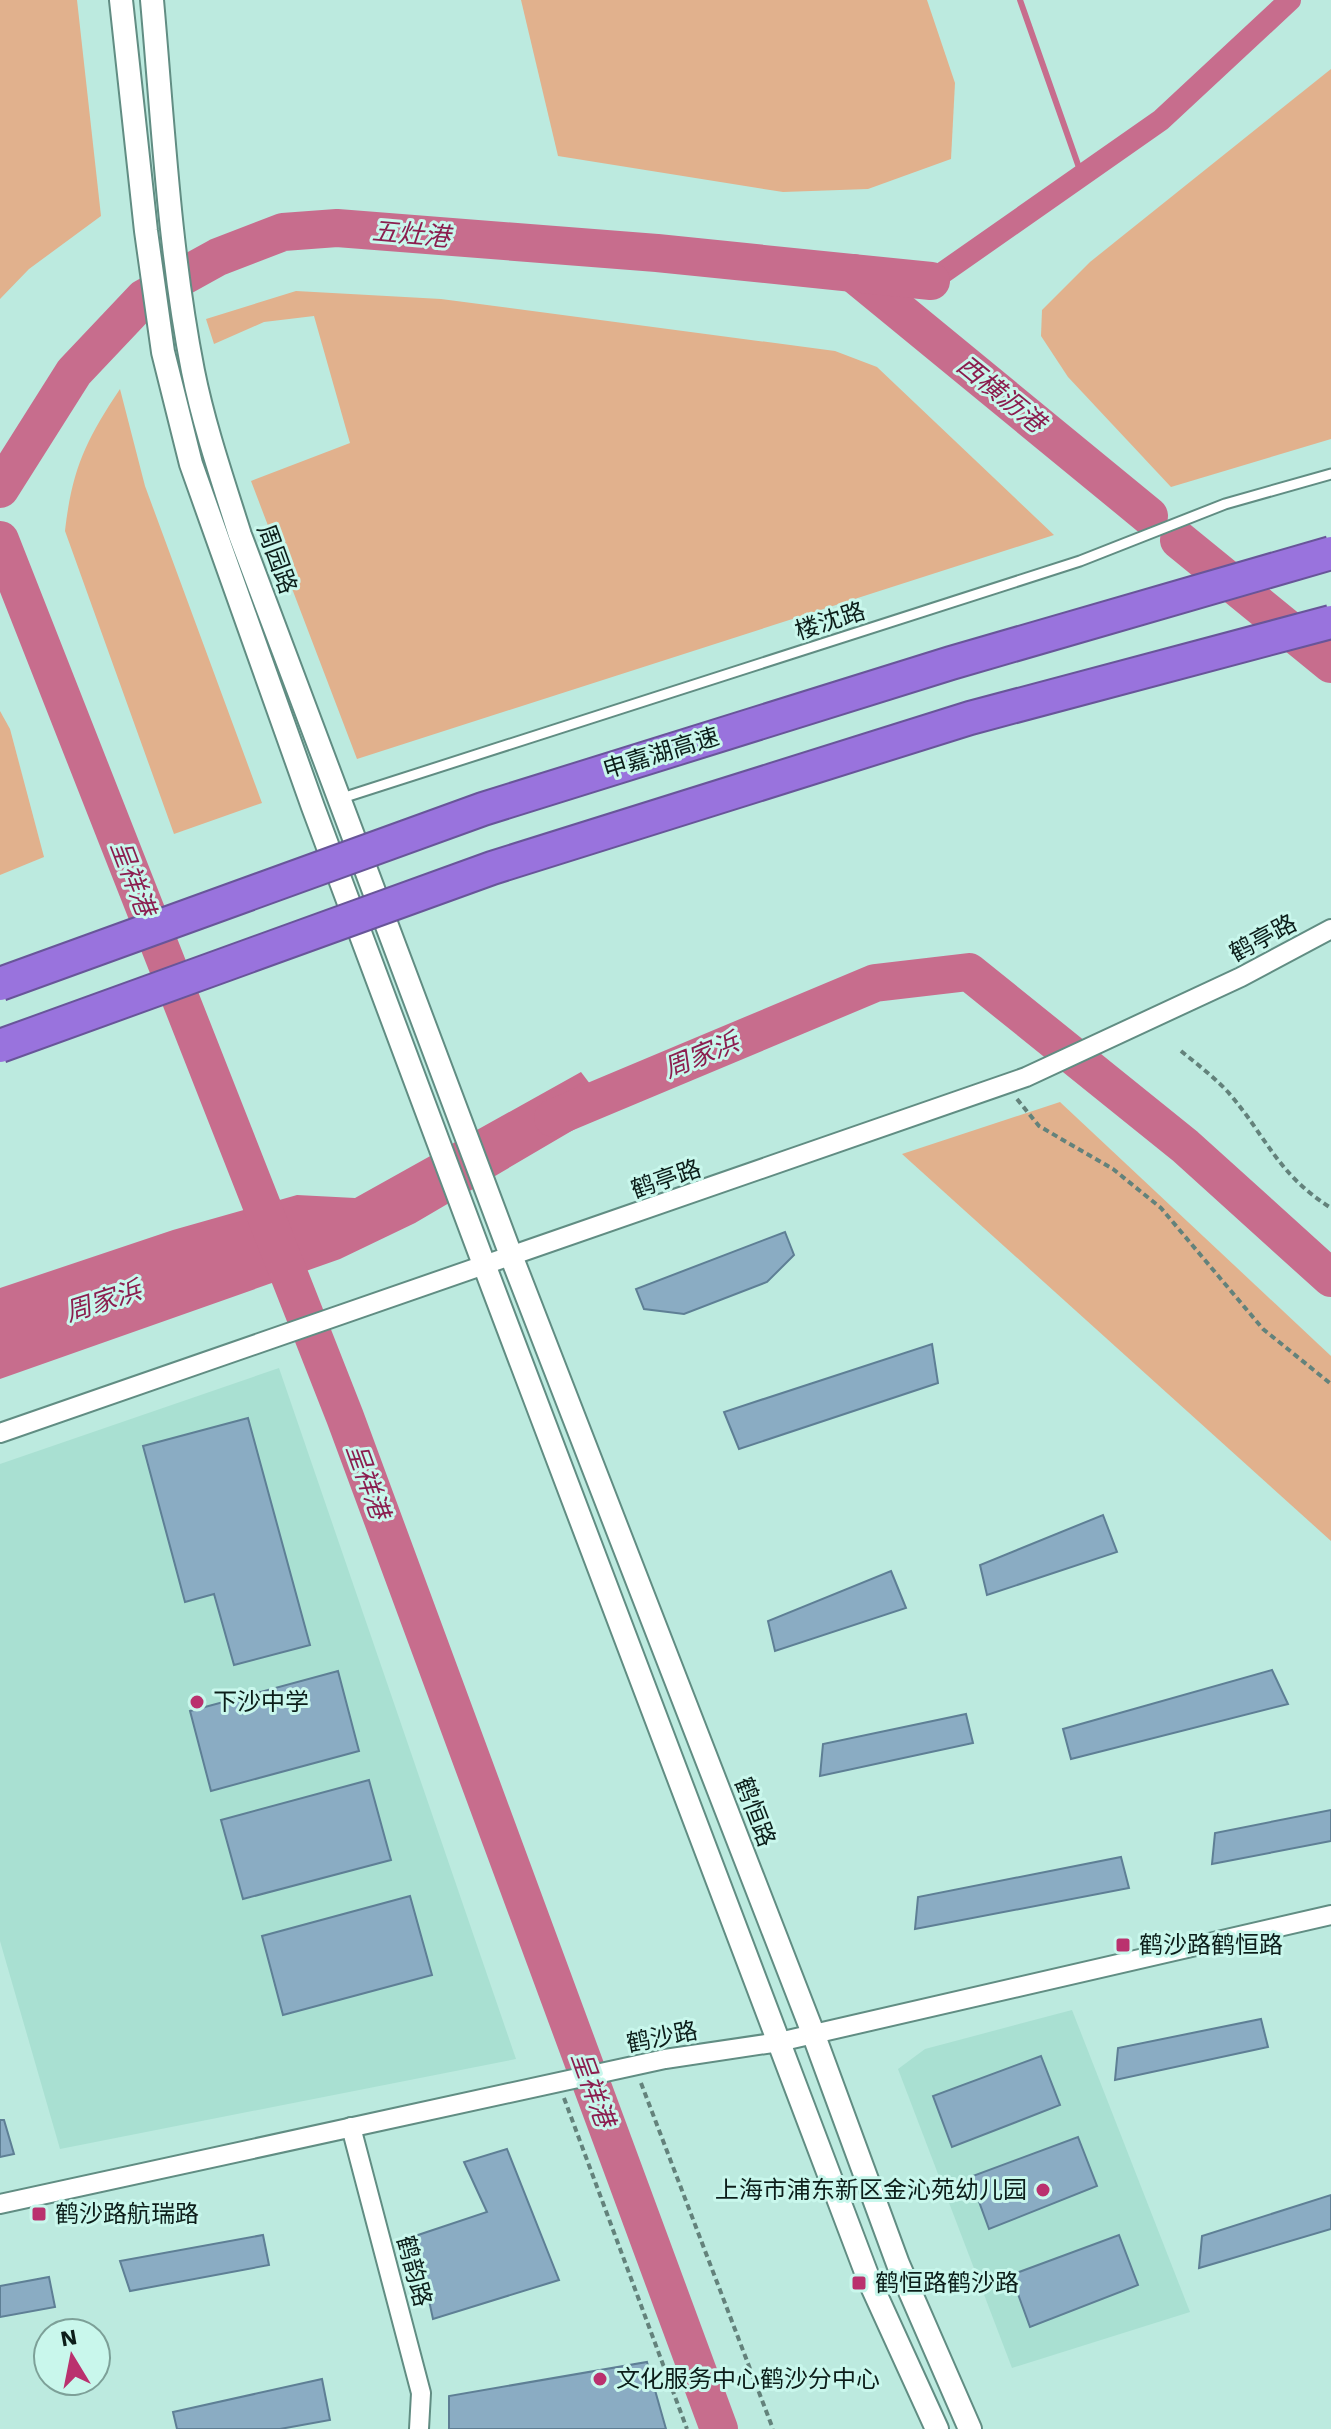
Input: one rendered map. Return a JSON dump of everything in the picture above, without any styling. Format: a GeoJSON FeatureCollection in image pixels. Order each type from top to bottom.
{"type":"FeatureCollection","features":[{"type":"Feature","properties":{"kind":"highway","name":"申嘉湖高速"},"geometry":{"type":"LineString","coordinates":[[0,984],[483,809],[951,663],[1331,553]]}},
{"type":"Feature","properties":{"kind":"highway"},"geometry":{"type":"LineString","coordinates":[[0,1046],[492,868],[970,718],[1331,622]]}},
{"type":"Feature","properties":{"kind":"street","name":"周园路"},"geometry":{"type":"LineString","coordinates":[[121,0],[146,231],[163,352],[191,464],[485,1267]]}},
{"type":"Feature","properties":{"kind":"street","name":"周园路"},"geometry":{"type":"LineString","coordinates":[[152,0],[170,210],[186,335],[206,426],[240,535],[495,1212]]}},
{"type":"Feature","properties":{"kind":"street","name":"鹤亭路"},"geometry":{"type":"LineString","coordinates":[[0,1433],[512,1258],[1026,1077],[1241,977],[1331,929]]}},
{"type":"Feature","properties":{"kind":"street","name":"鹤恒路"},"geometry":{"type":"LineString","coordinates":[[495,1212],[813,2033],[898,2264],[970,2429]]}},
{"type":"Feature","properties":{"kind":"street"},"geometry":{"type":"LineString","coordinates":[[485,1267],[869,2280],[937,2429]]}},
{"type":"Feature","properties":{"kind":"street","name":"鹤沙路"},"geometry":{"type":"LineString","coordinates":[[0,2204],[665,2059],[779,2042],[1331,1915]]}},
{"type":"Feature","properties":{"kind":"street","name":"鹤韵路"},"geometry":{"type":"LineString","coordinates":[[351,2127],[421,2393],[419,2429]]}},
{"type":"Feature","properties":{"kind":"lane","name":"楼沈路"},"geometry":{"type":"LineString","coordinates":[[339,799],[1065,566],[1225,504],[1331,474]]}},
{"type":"Feature","properties":{"kind":"path"},"geometry":{"type":"LineString","coordinates":[[1181,1051],[1229,1093],[1278,1164],[1299,1185],[1331,1208]]}},
{"type":"Feature","properties":{"kind":"path"},"geometry":{"type":"LineString","coordinates":[[1006,1084],[1039,1126],[1113,1169],[1161,1208],[1263,1329],[1331,1384]]}},
{"type":"Feature","properties":{"kind":"path"},"geometry":{"type":"LineString","coordinates":[[634,2066],[773,2429]]}},
{"type":"Feature","properties":{"kind":"path"},"geometry":{"type":"LineString","coordinates":[[558,2082],[687,2429]]}},
{"type":"Feature","properties":{"kind":"shaded area"},"geometry":{"type":"Polygon","coordinates":[[[0,0],[77,0],[101,216],[29,269],[0,299],[0,0]]]}},
{"type":"Feature","properties":{"kind":"shaded area"},"geometry":{"type":"Polygon","coordinates":[[[521,0],[927,0],[955,83],[951,159],[868,189],[783,192],[558,156],[521,0]]]}},
{"type":"Feature","properties":{"kind":"shaded area"},"geometry":{"type":"Polygon","coordinates":[[[1331,69],[1331,439],[1171,487],[1068,377],[1041,336],[1042,310],[1090,262],[1331,69]]]}},
{"type":"Feature","properties":{"kind":"shaded area"},"geometry":{"type":"Polygon","coordinates":[[[296,291],[441,299],[835,351],[877,367],[1054,535],[357,759],[251,481],[350,443],[314,316],[264,322],[214,344],[206,319],[296,291]]]}},
{"type":"Feature","properties":{"kind":"shaded area"},"geometry":{"type":"Polygon","coordinates":[[[120,389],[145,486],[262,803],[174,834],[65,531],[82,456],[120,389]]]}},
{"type":"Feature","properties":{"kind":"shaded area"},"geometry":{"type":"Polygon","coordinates":[[[0,711],[10,729],[44,857],[0,875],[0,711]]]}},
{"type":"Feature","properties":{"kind":"shaded area"},"geometry":{"type":"Polygon","coordinates":[[[1060,1102],[1331,1356],[1331,1541],[902,1154],[1060,1102]]]}},
{"type":"Feature","properties":{"kind":"shaded area","name":"下沙中学"},"geometry":{"type":"Polygon","coordinates":[[[279,1368],[516,2059],[60,2149],[0,1941],[0,1464],[279,1368]]]}},
{"type":"Feature","properties":{"kind":"shaded area","name":"上海市浦东新区金沁苑幼儿园"},"geometry":{"type":"Polygon","coordinates":[[[1072,2010],[1190,2312],[1012,2368],[898,2069],[925,2049],[1072,2010]]]}},
{"type":"Feature","properties":{"kind":"water"},"geometry":{"type":"Polygon","coordinates":[[[581,1072],[609,1109],[415,1223],[340,1259],[0,1379],[0,1288],[173,1230],[297,1195],[355,1198],[581,1072]]]}},
{"type":"Feature","properties":{"kind":"building"},"geometry":{"type":"Polygon","coordinates":[[[785,1232],[794,1255],[767,1282],[684,1314],[644,1309],[636,1289],[785,1232]]]}},
{"type":"Feature","properties":{"kind":"building"},"geometry":{"type":"Polygon","coordinates":[[[932,1344],[938,1383],[739,1449],[724,1412],[932,1344]]]}},
{"type":"Feature","properties":{"kind":"building"},"geometry":{"type":"Polygon","coordinates":[[[248,1418],[310,1645],[234,1665],[214,1594],[185,1602],[143,1446],[248,1418]]]}},
{"type":"Feature","properties":{"kind":"building"},"geometry":{"type":"Polygon","coordinates":[[[1103,1515],[1117,1552],[987,1595],[980,1565],[1103,1515]]]}},
{"type":"Feature","properties":{"kind":"building"},"geometry":{"type":"Polygon","coordinates":[[[891,1571],[906,1608],[775,1651],[768,1621],[891,1571]]]}},
{"type":"Feature","properties":{"kind":"building"},"geometry":{"type":"Polygon","coordinates":[[[1272,1670],[1288,1704],[1071,1759],[1063,1729],[1272,1670]]]}},
{"type":"Feature","properties":{"kind":"building"},"geometry":{"type":"Polygon","coordinates":[[[338,1671],[359,1751],[211,1791],[190,1711],[338,1671]]]}},
{"type":"Feature","properties":{"kind":"building"},"geometry":{"type":"Polygon","coordinates":[[[966,1714],[973,1743],[820,1776],[823,1744],[966,1714]]]}},
{"type":"Feature","properties":{"kind":"building"},"geometry":{"type":"Polygon","coordinates":[[[369,1780],[391,1860],[243,1899],[221,1820],[369,1780]]]}},
{"type":"Feature","properties":{"kind":"building"},"geometry":{"type":"Polygon","coordinates":[[[1331,1810],[1331,1841],[1212,1864],[1215,1833],[1331,1810]]]}},
{"type":"Feature","properties":{"kind":"building"},"geometry":{"type":"Polygon","coordinates":[[[1121,1857],[1129,1888],[915,1929],[918,1897],[1121,1857]]]}},
{"type":"Feature","properties":{"kind":"building"},"geometry":{"type":"Polygon","coordinates":[[[410,1896],[432,1975],[283,2015],[262,1936],[410,1896]]]}},
{"type":"Feature","properties":{"kind":"building"},"geometry":{"type":"Polygon","coordinates":[[[1261,2019],[1268,2047],[1115,2080],[1118,2048],[1261,2019]]]}},
{"type":"Feature","properties":{"kind":"building"},"geometry":{"type":"Polygon","coordinates":[[[1041,2056],[1060,2105],[952,2147],[933,2096],[1041,2056]]]}},
{"type":"Feature","properties":{"kind":"building"},"geometry":{"type":"Polygon","coordinates":[[[0,2120],[4,2120],[14,2154],[0,2157],[0,2120]]]}},
{"type":"Feature","properties":{"kind":"building"},"geometry":{"type":"Polygon","coordinates":[[[1078,2137],[1097,2186],[989,2229],[970,2177],[1078,2137]]]}},
{"type":"Feature","properties":{"kind":"building"},"geometry":{"type":"Polygon","coordinates":[[[507,2149],[559,2280],[433,2319],[415,2236],[487,2212],[464,2162],[507,2149]]]}},
{"type":"Feature","properties":{"kind":"building"},"geometry":{"type":"Polygon","coordinates":[[[1331,2195],[1331,2229],[1199,2268],[1202,2236],[1331,2195]]]}},
{"type":"Feature","properties":{"kind":"building"},"geometry":{"type":"Polygon","coordinates":[[[263,2235],[269,2265],[130,2291],[120,2261],[263,2235]]]}},
{"type":"Feature","properties":{"kind":"building"},"geometry":{"type":"Polygon","coordinates":[[[1119,2235],[1138,2285],[1030,2327],[1011,2275],[1119,2235]]]}},
{"type":"Feature","properties":{"kind":"building"},"geometry":{"type":"Polygon","coordinates":[[[49,2277],[55,2307],[0,2317],[0,2286],[49,2277]]]}},
{"type":"Feature","properties":{"kind":"building","name":"文化服务中心鹤沙分中心"},"geometry":{"type":"Polygon","coordinates":[[[647,2362],[666,2429],[449,2429],[449,2396],[647,2362]]]}},
{"type":"Feature","properties":{"kind":"building"},"geometry":{"type":"Polygon","coordinates":[[[322,2379],[330,2420],[280,2429],[177,2429],[173,2412],[322,2379]]]}},
{"type":"Feature","properties":{"kind":"waterway"},"geometry":{"type":"LineString","coordinates":[[1020,0],[1082,176]]}},
{"type":"Feature","properties":{"kind":"waterway"},"geometry":{"type":"LineString","coordinates":[[931,281],[1161,120],[1290,0]]}},
{"type":"Feature","properties":{"kind":"waterway","name":"五灶港"},"geometry":{"type":"LineString","coordinates":[[0,489],[74,372],[144,298],[218,257],[283,232],[337,228],[657,253],[931,281]]}},
{"type":"Feature","properties":{"kind":"waterway","name":"西横沥港"},"geometry":{"type":"LineString","coordinates":[[853,273],[1149,516]]}},
{"type":"Feature","properties":{"kind":"waterway","name":"呈祥港"},"geometry":{"type":"LineString","coordinates":[[0,540],[345,1417],[719,2429]]}},
{"type":"Feature","properties":{"kind":"waterway","name":"西横沥港"},"geometry":{"type":"LineString","coordinates":[[1179,540],[1331,664]]}},
{"type":"Feature","properties":{"kind":"waterway","name":"周家浜"},"geometry":{"type":"LineString","coordinates":[[553,1118],[875,983],[969,972],[1185,1146],[1331,1278]]}},
{"type":"Feature","properties":{"kind":"place","name":"下沙中学"},"geometry":{"type":"Point","coordinates":[197,1702]}},
{"type":"Feature","properties":{"kind":"place","name":"鹤沙路鹤恒路"},"geometry":{"type":"Point","coordinates":[1123,1945]}},
{"type":"Feature","properties":{"kind":"place","name":"上海市浦东新区金沁苑幼儿园"},"geometry":{"type":"Point","coordinates":[1043,2190]}},
{"type":"Feature","properties":{"kind":"place","name":"鹤沙路航瑞路"},"geometry":{"type":"Point","coordinates":[39,2214]}},
{"type":"Feature","properties":{"kind":"place","name":"鹤恒路鹤沙路"},"geometry":{"type":"Point","coordinates":[859,2283]}},
{"type":"Feature","properties":{"kind":"place","name":"文化服务中心鹤沙分中心"},"geometry":{"type":"Point","coordinates":[600,2379]}}]}
